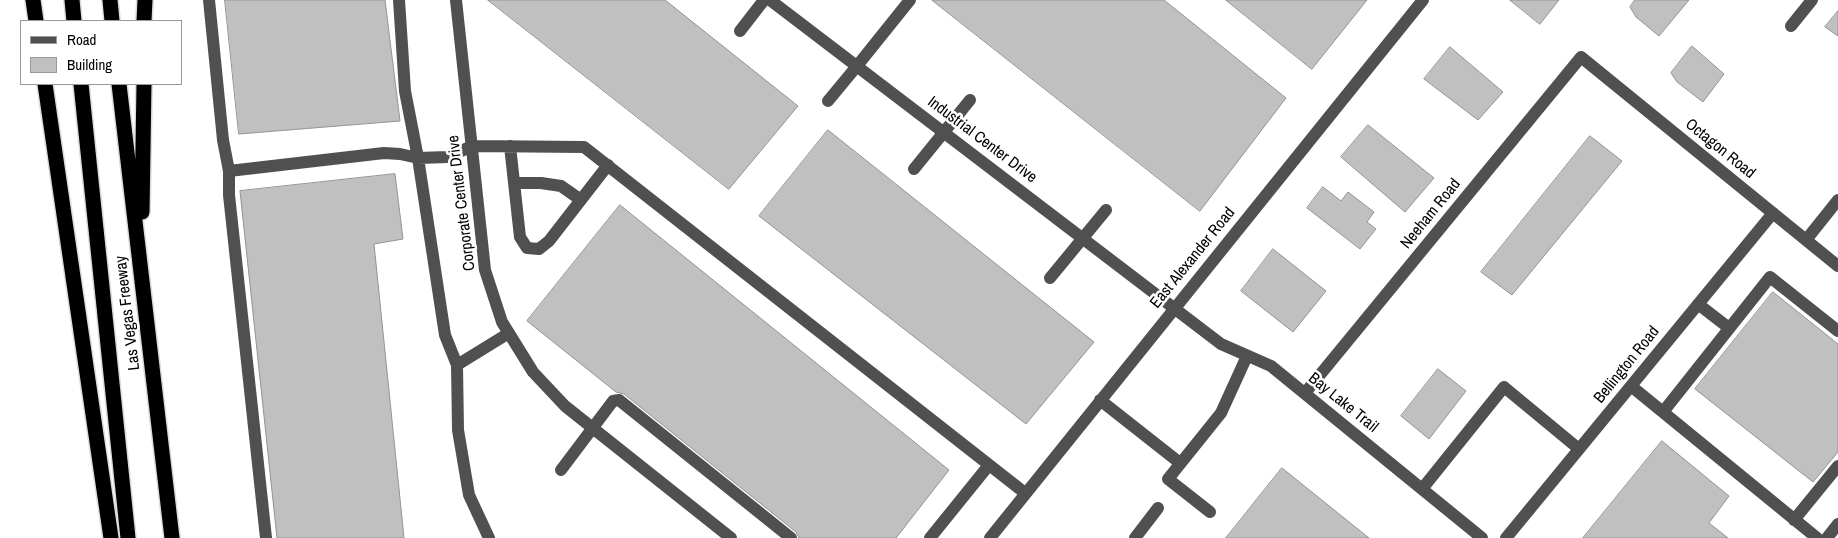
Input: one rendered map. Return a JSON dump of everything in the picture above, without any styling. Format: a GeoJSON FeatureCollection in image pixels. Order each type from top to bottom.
{"type":"FeatureCollection","features":[{"type":"Feature","properties":{"kind":"highway"},"geometry":{"type":"LineString","coordinates":[[32,0],[36,20]]}},
{"type":"Feature","properties":{"kind":"highway"},"geometry":{"type":"LineString","coordinates":[[72,0],[74,20]]}},
{"type":"Feature","properties":{"kind":"highway"},"geometry":{"type":"LineString","coordinates":[[110,0],[112,20]]}},
{"type":"Feature","properties":{"kind":"highway"},"geometry":{"type":"LineString","coordinates":[[144,20],[145,0]]}},
{"type":"Feature","properties":{"kind":"highway"},"geometry":{"type":"LineString","coordinates":[[45,85],[111,538]]}},
{"type":"Feature","properties":{"kind":"highway","name":"Las Vegas Freeway"},"geometry":{"type":"LineString","coordinates":[[81,85],[128,538]]}},
{"type":"Feature","properties":{"kind":"highway","name":"Las Vegas Freeway"},"geometry":{"type":"LineString","coordinates":[[119,85],[172,538]]}},
{"type":"Feature","properties":{"kind":"highway"},"geometry":{"type":"LineString","coordinates":[[141,276],[144,85]]}},
{"type":"Feature","properties":{"kind":"street"},"geometry":{"type":"LineString","coordinates":[[209,0],[222,140],[229,171],[229,195],[266,538]]}},
{"type":"Feature","properties":{"kind":"street"},"geometry":{"type":"LineString","coordinates":[[399,0],[405,91],[418,158],[445,334],[457,366],[458,430],[469,495],[489,538]]}},
{"type":"Feature","properties":{"kind":"street","name":"Corporate Center Drive"},"geometry":{"type":"LineString","coordinates":[[456,0],[486,270],[502,322],[533,372],[565,406],[731,538]]}},
{"type":"Feature","properties":{"kind":"street"},"geometry":{"type":"LineString","coordinates":[[740,31],[764,0]]}},
{"type":"Feature","properties":{"kind":"street"},"geometry":{"type":"LineString","coordinates":[[828,101],[910,0]]}},
{"type":"Feature","properties":{"kind":"street","name":"East Alexander Road"},"geometry":{"type":"LineString","coordinates":[[990,538],[1173,308],[1423,0]]}},
{"type":"Feature","properties":{"kind":"street"},"geometry":{"type":"LineString","coordinates":[[1791,26],[1812,0]]}},
{"type":"Feature","properties":{"kind":"street","name":"Industrial Center Drive"},"geometry":{"type":"LineString","coordinates":[[777,2],[857,66],[1173,308]]}},
{"type":"Feature","properties":{"kind":"street","name":"Octagon Road"},"geometry":{"type":"LineString","coordinates":[[1581,57],[1838,266]]}},
{"type":"Feature","properties":{"kind":"street","name":"Neeham Road"},"geometry":{"type":"LineString","coordinates":[[1305,393],[1581,57]]}},
{"type":"Feature","properties":{"kind":"street"},"geometry":{"type":"LineString","coordinates":[[914,169],[970,100]]}},
{"type":"Feature","properties":{"kind":"street"},"geometry":{"type":"LineString","coordinates":[[229,171],[384,153],[418,158],[448,157],[472,146],[584,147],[1025,494]]}},
{"type":"Feature","properties":{"kind":"street"},"geometry":{"type":"LineString","coordinates":[[510,146],[520,237],[527,248],[540,249],[549,241],[608,166]]}},
{"type":"Feature","properties":{"kind":"street"},"geometry":{"type":"LineString","coordinates":[[514,183],[541,183],[561,186],[581,200]]}},
{"type":"Feature","properties":{"kind":"street"},"geometry":{"type":"LineString","coordinates":[[1806,240],[1838,200]]}},
{"type":"Feature","properties":{"kind":"street"},"geometry":{"type":"LineString","coordinates":[[1050,278],[1106,210]]}},
{"type":"Feature","properties":{"kind":"street","name":"Bellington Road"},"geometry":{"type":"LineString","coordinates":[[1506,538],[1773,213]]}},
{"type":"Feature","properties":{"kind":"street"},"geometry":{"type":"LineString","coordinates":[[1663,412],[1770,277],[1838,331]]}},
{"type":"Feature","properties":{"kind":"street"},"geometry":{"type":"LineString","coordinates":[[1698,304],[1730,328]]}},
{"type":"Feature","properties":{"kind":"street","name":"Bay Lake Trail"},"geometry":{"type":"LineString","coordinates":[[1173,308],[1222,344],[1271,366],[1482,538]]}},
{"type":"Feature","properties":{"kind":"street"},"geometry":{"type":"LineString","coordinates":[[457,366],[509,333]]}},
{"type":"Feature","properties":{"kind":"street"},"geometry":{"type":"LineString","coordinates":[[1210,512],[1168,479],[1221,413],[1247,356]]}},
{"type":"Feature","properties":{"kind":"street"},"geometry":{"type":"LineString","coordinates":[[1631,386],[1817,538]]}},
{"type":"Feature","properties":{"kind":"street"},"geometry":{"type":"LineString","coordinates":[[1422,488],[1504,388],[1579,449]]}},
{"type":"Feature","properties":{"kind":"street"},"geometry":{"type":"LineString","coordinates":[[561,470],[613,401],[620,400],[791,538]]}},
{"type":"Feature","properties":{"kind":"street"},"geometry":{"type":"LineString","coordinates":[[1100,400],[1180,463]]}},
{"type":"Feature","properties":{"kind":"street"},"geometry":{"type":"LineString","coordinates":[[930,538],[989,465]]}},
{"type":"Feature","properties":{"kind":"street"},"geometry":{"type":"LineString","coordinates":[[1794,520],[1838,466]]}},
{"type":"Feature","properties":{"kind":"street"},"geometry":{"type":"LineString","coordinates":[[1134,538],[1158,508]]}},
{"type":"Feature","properties":{"kind":"street"},"geometry":{"type":"LineString","coordinates":[[1827,538],[1838,524]]}},
{"type":"Feature","properties":{"kind":"building"},"geometry":{"type":"Polygon","coordinates":[[[225,0],[385,0],[400,121],[239,134],[225,0]]]}},
{"type":"Feature","properties":{"kind":"building"},"geometry":{"type":"Polygon","coordinates":[[[488,0],[665,0],[798,106],[729,189],[488,0]]]}},
{"type":"Feature","properties":{"kind":"building"},"geometry":{"type":"Polygon","coordinates":[[[932,0],[1164,0],[1286,98],[1200,211],[932,0]]]}},
{"type":"Feature","properties":{"kind":"building"},"geometry":{"type":"Polygon","coordinates":[[[1226,0],[1367,0],[1312,69],[1226,0]]]}},
{"type":"Feature","properties":{"kind":"building"},"geometry":{"type":"Polygon","coordinates":[[[1510,0],[1559,0],[1540,24],[1510,0]]]}},
{"type":"Feature","properties":{"kind":"building"},"geometry":{"type":"Polygon","coordinates":[[[1635,0],[1689,0],[1659,36],[1636,17],[1630,7],[1635,0]]]}},
{"type":"Feature","properties":{"kind":"building"},"geometry":{"type":"Polygon","coordinates":[[[1838,11],[1838,36],[1825,27],[1838,11]]]}},
{"type":"Feature","properties":{"kind":"building"},"geometry":{"type":"Polygon","coordinates":[[[1692,46],[1724,74],[1703,102],[1677,82],[1671,73],[1692,46]]]}},
{"type":"Feature","properties":{"kind":"building"},"geometry":{"type":"Polygon","coordinates":[[[1450,47],[1503,92],[1478,120],[1424,79],[1450,47]]]}},
{"type":"Feature","properties":{"kind":"building"},"geometry":{"type":"Polygon","coordinates":[[[1368,125],[1434,178],[1405,212],[1341,157],[1368,125]]]}},
{"type":"Feature","properties":{"kind":"building"},"geometry":{"type":"Polygon","coordinates":[[[828,130],[1094,342],[1026,424],[759,216],[828,130]]]}},
{"type":"Feature","properties":{"kind":"building"},"geometry":{"type":"Polygon","coordinates":[[[1590,136],[1622,161],[1512,295],[1481,272],[1590,136]]]}},
{"type":"Feature","properties":{"kind":"building"},"geometry":{"type":"Polygon","coordinates":[[[395,174],[403,239],[374,244],[404,538],[277,538],[240,191],[395,174]]]}},
{"type":"Feature","properties":{"kind":"building"},"geometry":{"type":"Polygon","coordinates":[[[1323,187],[1341,201],[1348,192],[1374,212],[1367,222],[1376,229],[1360,249],[1307,208],[1323,187]]]}},
{"type":"Feature","properties":{"kind":"building"},"geometry":{"type":"Polygon","coordinates":[[[620,205],[949,470],[896,538],[799,538],[796,532],[624,394],[616,392],[527,321],[620,205]]]}},
{"type":"Feature","properties":{"kind":"building"},"geometry":{"type":"Polygon","coordinates":[[[1273,249],[1326,291],[1293,332],[1241,291],[1273,249]]]}},
{"type":"Feature","properties":{"kind":"building"},"geometry":{"type":"Polygon","coordinates":[[[1773,292],[1838,344],[1838,452],[1813,482],[1695,389],[1773,292]]]}},
{"type":"Feature","properties":{"kind":"building"},"geometry":{"type":"Polygon","coordinates":[[[1438,369],[1466,391],[1429,439],[1401,416],[1438,369]]]}},
{"type":"Feature","properties":{"kind":"building"},"geometry":{"type":"Polygon","coordinates":[[[1662,441],[1729,496],[1709,523],[1728,538],[1583,538],[1662,441]]]}},
{"type":"Feature","properties":{"kind":"building"},"geometry":{"type":"Polygon","coordinates":[[[1282,468],[1369,538],[1226,538],[1282,468]]]}}]}
